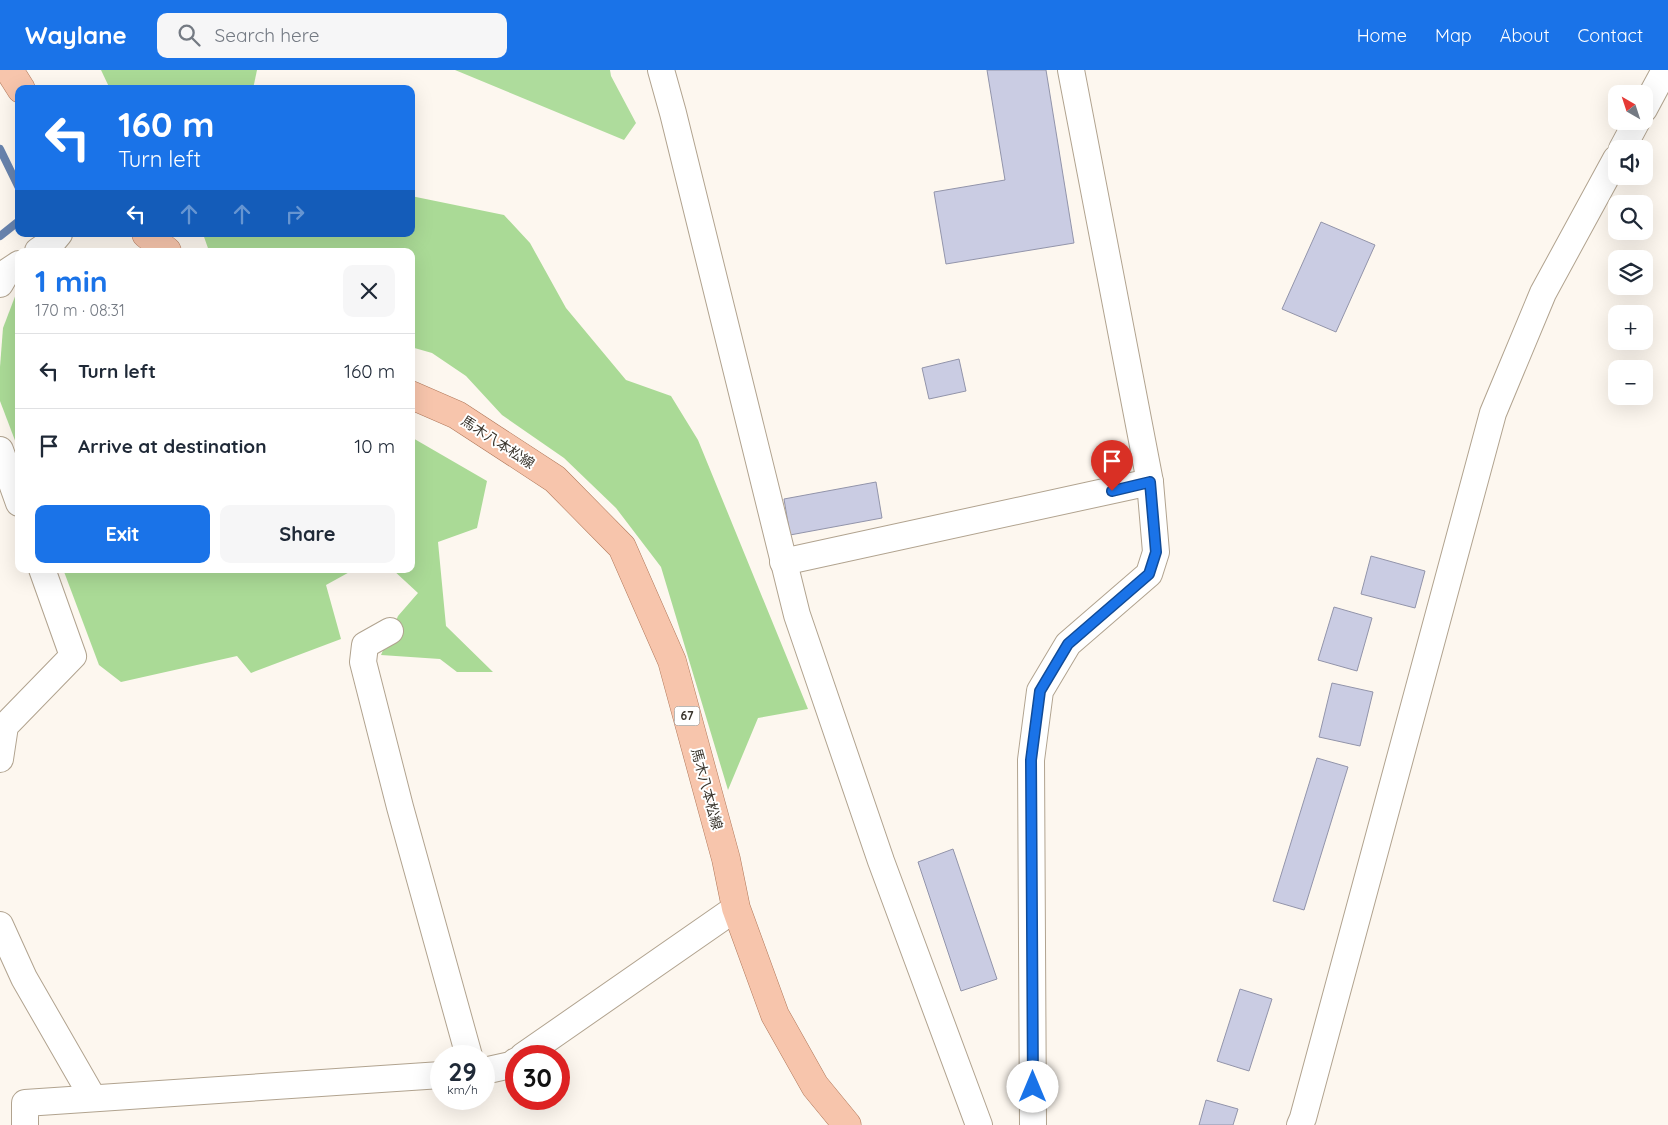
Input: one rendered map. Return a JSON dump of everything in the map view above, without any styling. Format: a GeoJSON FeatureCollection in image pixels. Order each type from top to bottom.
{"type":"FeatureCollection","features":[{"type":"Feature","properties":{"kind":"main road"},"geometry":{"type":"LineString","coordinates":[[9,70],[18,85]]}},
{"type":"Feature","properties":{"kind":"main road"},"geometry":{"type":"LineString","coordinates":[[150,237],[163,248]]}},
{"type":"Feature","properties":{"kind":"main road","name":"馬木八本松線"},"geometry":{"type":"LineString","coordinates":[[415,397],[457,416],[555,479],[622,548],[672,661],[726,859],[736,908],[775,1015],[815,1086],[847,1125]]}},
{"type":"Feature","properties":{"kind":"street"},"geometry":{"type":"LineString","coordinates":[[661,70],[797,616],[881,861],[979,1125]]}},
{"type":"Feature","properties":{"kind":"street"},"geometry":{"type":"LineString","coordinates":[[1033,1125],[1031,760],[1040,691],[1068,644],[1149,574],[1156,552],[1150,482],[1072,70]]}},
{"type":"Feature","properties":{"kind":"street"},"geometry":{"type":"LineString","coordinates":[[1653,92],[1665,70]]}},
{"type":"Feature","properties":{"kind":"street"},"geometry":{"type":"LineString","coordinates":[[1300,1125],[1493,413],[1543,293],[1608,174]]}},
{"type":"Feature","properties":{"kind":"street"},"geometry":{"type":"LineString","coordinates":[[42,248],[56,237]]}},
{"type":"Feature","properties":{"kind":"street"},"geometry":{"type":"LineString","coordinates":[[0,284],[7,272],[15,267]]}},
{"type":"Feature","properties":{"kind":"street"},"geometry":{"type":"LineString","coordinates":[[0,450],[15,492]]}},
{"type":"Feature","properties":{"kind":"street"},"geometry":{"type":"LineString","coordinates":[[783,562],[1150,482]]}},
{"type":"Feature","properties":{"kind":"street"},"geometry":{"type":"LineString","coordinates":[[0,760],[4,726],[73,656],[43,573]]}},
{"type":"Feature","properties":{"kind":"street"},"geometry":{"type":"LineString","coordinates":[[390,631],[365,645],[364,662],[400,807],[466,1045]]}},
{"type":"Feature","properties":{"kind":"street"},"geometry":{"type":"LineString","coordinates":[[540,1045],[736,908]]}},
{"type":"Feature","properties":{"kind":"street"},"geometry":{"type":"LineString","coordinates":[[0,925],[24,978],[93,1098]]}},
{"type":"Feature","properties":{"kind":"street"},"geometry":{"type":"LineString","coordinates":[[25,1125],[25,1103],[430,1076]]}},
{"type":"Feature","properties":{"kind":"green space"},"geometry":{"type":"Polygon","coordinates":[[[101,70],[257,70],[254,85],[108,85],[101,70]]]}},
{"type":"Feature","properties":{"kind":"green space"},"geometry":{"type":"Polygon","coordinates":[[[455,70],[610,70],[611,76],[636,123],[624,140],[455,70]]]}},
{"type":"Feature","properties":{"kind":"green space"},"geometry":{"type":"Polygon","coordinates":[[[415,197],[504,215],[530,243],[566,308],[626,380],[671,396],[698,440],[808,709],[758,718],[728,790],[661,567],[616,508],[564,458],[502,415],[466,376],[432,353],[415,348],[415,248],[208,248],[204,237],[415,237],[415,197]]]}},
{"type":"Feature","properties":{"kind":"green space"},"geometry":{"type":"Polygon","coordinates":[[[15,296],[15,440],[0,401],[3,328],[15,296]]]}},
{"type":"Feature","properties":{"kind":"green space"},"geometry":{"type":"Polygon","coordinates":[[[415,439],[487,481],[477,528],[438,542],[446,626],[493,672],[457,672],[440,659],[381,655],[398,616],[418,593],[396,573],[415,573],[415,439]]]}},
{"type":"Feature","properties":{"kind":"green space"},"geometry":{"type":"Polygon","coordinates":[[[64,573],[348,573],[326,585],[341,639],[251,673],[237,656],[121,682],[99,665],[64,573]]]}},
{"type":"Feature","properties":{"kind":"building"},"geometry":{"type":"Polygon","coordinates":[[[987,70],[1046,70],[1074,243],[946,264],[934,192],[1005,180],[987,70]]]}},
{"type":"Feature","properties":{"kind":"building"},"geometry":{"type":"Polygon","coordinates":[[[1321,222],[1375,245],[1336,332],[1282,309],[1321,222]]]}},
{"type":"Feature","properties":{"kind":"building"},"geometry":{"type":"Polygon","coordinates":[[[959,359],[966,391],[929,399],[922,368],[959,359]]]}},
{"type":"Feature","properties":{"kind":"building"},"geometry":{"type":"Polygon","coordinates":[[[876,482],[882,518],[790,535],[784,499],[876,482]]]}},
{"type":"Feature","properties":{"kind":"building"},"geometry":{"type":"Polygon","coordinates":[[[1371,556],[1425,571],[1415,608],[1361,594],[1371,556]]]}},
{"type":"Feature","properties":{"kind":"building"},"geometry":{"type":"Polygon","coordinates":[[[1334,607],[1372,618],[1357,671],[1318,660],[1334,607]]]}},
{"type":"Feature","properties":{"kind":"building"},"geometry":{"type":"Polygon","coordinates":[[[1332,683],[1373,692],[1360,746],[1319,737],[1332,683]]]}},
{"type":"Feature","properties":{"kind":"building"},"geometry":{"type":"Polygon","coordinates":[[[1317,758],[1348,767],[1304,910],[1273,901],[1317,758]]]}},
{"type":"Feature","properties":{"kind":"building"},"geometry":{"type":"Polygon","coordinates":[[[953,849],[997,979],[961,991],[918,862],[953,849]]]}},
{"type":"Feature","properties":{"kind":"building"},"geometry":{"type":"Polygon","coordinates":[[[1240,989],[1272,999],[1249,1071],[1217,1061],[1240,989]]]}},
{"type":"Feature","properties":{"kind":"building"},"geometry":{"type":"Polygon","coordinates":[[[1206,1100],[1238,1109],[1233,1125],[1199,1125],[1206,1100]]]}},
{"type":"Feature","properties":{"kind":"waterway"},"geometry":{"type":"LineString","coordinates":[[0,149],[15,180]]}},
{"type":"Feature","properties":{"kind":"waterway"},"geometry":{"type":"LineString","coordinates":[[0,236],[15,224]]}},
{"type":"Feature","properties":{"kind":"route"},"geometry":{"type":"LineString","coordinates":[[1033,1087],[1031,760],[1040,691],[1068,644],[1149,574],[1156,552],[1150,482],[1112,491]]}}]}
